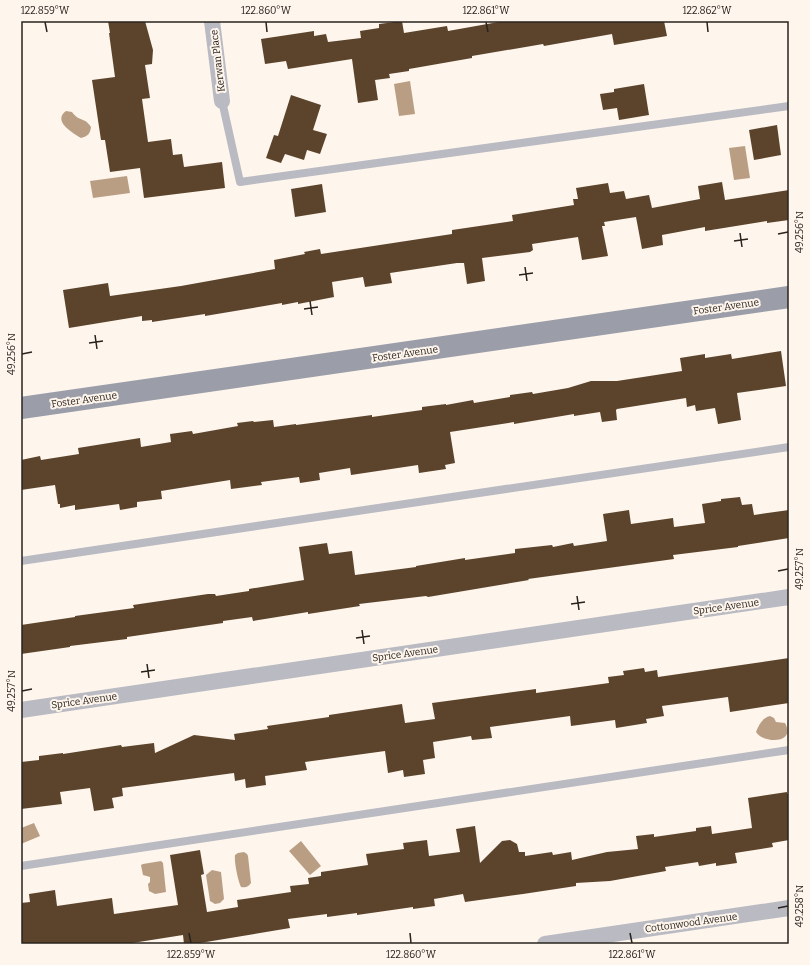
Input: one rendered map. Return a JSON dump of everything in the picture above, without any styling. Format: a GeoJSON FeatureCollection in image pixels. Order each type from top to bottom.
{"type":"FeatureCollection","features":[{"type":"Feature","properties":{"kind":"street","name":"Kerwan Place"},"geometry":{"type":"LineString","coordinates":[[212,21],[222,101]]}},
{"type":"Feature","properties":{"kind":"street","name":"Foster Avenue"},"geometry":{"type":"LineString","coordinates":[[21,408],[789,297]]}},
{"type":"Feature","properties":{"kind":"street","name":"Sprice Avenue"},"geometry":{"type":"LineString","coordinates":[[21,710],[789,597]]}},
{"type":"Feature","properties":{"kind":"street","name":"Cottonwood Avenue"},"geometry":{"type":"LineString","coordinates":[[545,944],[789,908]]}},
{"type":"Feature","properties":{"kind":"lane"},"geometry":{"type":"LineString","coordinates":[[222,101],[240,182],[789,106]]}},
{"type":"Feature","properties":{"kind":"lane"},"geometry":{"type":"LineString","coordinates":[[21,561],[789,447]]}},
{"type":"Feature","properties":{"kind":"lane"},"geometry":{"type":"LineString","coordinates":[[21,866],[789,750]]}},
{"type":"Feature","properties":{"kind":"shaded area"},"geometry":{"type":"Polygon","coordinates":[[[410,81],[415,114],[399,116],[394,84],[410,81]]]}},
{"type":"Feature","properties":{"kind":"shaded area"},"geometry":{"type":"Polygon","coordinates":[[[66,111],[72,112],[77,117],[89,124],[91,127],[88,134],[81,138],[62,123],[62,115],[66,111]]]}},
{"type":"Feature","properties":{"kind":"shaded area"},"geometry":{"type":"Polygon","coordinates":[[[745,146],[750,178],[734,180],[729,148],[745,146]]]}},
{"type":"Feature","properties":{"kind":"shaded area"},"geometry":{"type":"Polygon","coordinates":[[[127,176],[130,193],[93,198],[90,181],[127,176]]]}},
{"type":"Feature","properties":{"kind":"shaded area"},"geometry":{"type":"Polygon","coordinates":[[[770,716],[774,718],[776,722],[785,723],[787,730],[786,735],[783,738],[771,740],[759,736],[756,732],[763,720],[770,716]]]}},
{"type":"Feature","properties":{"kind":"shaded area"},"geometry":{"type":"Polygon","coordinates":[[[34,823],[40,836],[21,844],[21,828],[34,823]]]}},
{"type":"Feature","properties":{"kind":"shaded area"},"geometry":{"type":"Polygon","coordinates":[[[301,841],[321,866],[310,875],[289,851],[301,841]]]}},
{"type":"Feature","properties":{"kind":"shaded area"},"geometry":{"type":"Polygon","coordinates":[[[244,852],[248,856],[251,883],[248,886],[241,887],[236,871],[235,855],[244,852]]]}},
{"type":"Feature","properties":{"kind":"shaded area"},"geometry":{"type":"Polygon","coordinates":[[[161,861],[163,863],[166,892],[155,894],[149,891],[148,884],[150,882],[150,877],[143,875],[141,865],[161,861]]]}},
{"type":"Feature","properties":{"kind":"shaded area"},"geometry":{"type":"Polygon","coordinates":[[[212,870],[221,872],[224,899],[220,903],[215,904],[210,901],[206,875],[212,870]]]}},
{"type":"Feature","properties":{"kind":"building"},"geometry":{"type":"Polygon","coordinates":[[[108,21],[145,21],[153,50],[152,64],[145,65],[150,98],[142,99],[148,142],[171,139],[173,155],[182,154],[184,167],[222,162],[225,188],[144,198],[140,168],[110,172],[105,140],[101,140],[92,80],[115,77],[108,21]]]}},
{"type":"Feature","properties":{"kind":"building"},"geometry":{"type":"Polygon","coordinates":[[[402,21],[404,33],[447,26],[448,31],[504,21],[664,21],[667,36],[614,45],[612,34],[544,46],[543,44],[472,56],[472,58],[409,69],[409,71],[389,74],[390,78],[375,80],[378,100],[358,103],[352,59],[288,69],[286,61],[265,64],[261,39],[314,31],[314,36],[326,34],[328,42],[361,38],[360,31],[379,28],[379,24],[402,21]]]}},
{"type":"Feature","properties":{"kind":"building"},"geometry":{"type":"Polygon","coordinates":[[[644,84],[649,115],[619,120],[617,108],[603,110],[600,94],[614,92],[614,89],[644,84]]]}},
{"type":"Feature","properties":{"kind":"building"},"geometry":{"type":"Polygon","coordinates":[[[291,95],[321,105],[313,130],[327,134],[320,154],[307,150],[304,160],[285,154],[281,163],[266,158],[274,135],[278,136],[291,95]]]}},
{"type":"Feature","properties":{"kind":"building"},"geometry":{"type":"Polygon","coordinates":[[[777,125],[781,155],[754,160],[749,130],[777,125]]]}},
{"type":"Feature","properties":{"kind":"building"},"geometry":{"type":"Polygon","coordinates":[[[722,182],[725,200],[789,190],[789,220],[767,223],[767,221],[705,231],[705,227],[662,235],[663,245],[642,249],[636,217],[604,222],[605,226],[602,226],[608,256],[582,260],[578,237],[532,244],[533,250],[530,252],[482,258],[485,281],[467,284],[464,263],[457,263],[390,273],[392,283],[365,287],[363,277],[332,282],[334,297],[298,304],[298,302],[282,305],[282,303],[205,316],[205,314],[152,322],[152,320],[142,321],[142,316],[69,328],[63,290],[108,283],[110,296],[181,286],[275,269],[274,260],[305,254],[304,252],[320,249],[321,254],[452,234],[452,230],[513,221],[512,215],[574,205],[573,199],[578,199],[576,188],[608,183],[610,193],[624,191],[626,199],[649,195],[652,208],[700,199],[698,186],[722,182]]]}},
{"type":"Feature","properties":{"kind":"building"},"geometry":{"type":"Polygon","coordinates":[[[322,184],[326,212],[295,217],[291,189],[322,184]]]}},
{"type":"Feature","properties":{"kind":"building"},"geometry":{"type":"Polygon","coordinates":[[[781,351],[786,386],[737,393],[741,420],[718,424],[715,408],[696,411],[695,405],[687,407],[686,398],[617,409],[617,420],[602,422],[600,412],[574,416],[574,414],[514,424],[514,422],[450,432],[455,463],[445,465],[446,469],[419,473],[418,465],[351,475],[350,468],[319,473],[320,480],[300,483],[299,477],[261,482],[262,485],[231,489],[230,480],[161,491],[162,499],[137,502],[137,507],[120,510],[119,504],[75,510],[75,505],[60,508],[55,485],[21,490],[21,460],[40,456],[41,460],[79,454],[78,448],[140,438],[141,447],[171,442],[170,434],[192,431],[193,434],[238,426],[237,423],[253,421],[273,420],[274,427],[372,415],[372,417],[422,410],[422,407],[446,405],[473,400],[474,403],[510,397],[510,395],[532,392],[533,394],[568,388],[591,381],[617,381],[682,371],[680,358],[705,354],[705,358],[731,354],[732,359],[781,351]]]}},
{"type":"Feature","properties":{"kind":"building"},"geometry":{"type":"Polygon","coordinates":[[[740,497],[742,505],[752,504],[754,515],[789,510],[789,538],[738,547],[673,555],[674,559],[528,579],[529,580],[428,597],[359,604],[360,606],[308,614],[308,612],[253,621],[252,617],[223,621],[223,623],[127,637],[127,639],[21,654],[21,625],[134,608],[133,605],[208,594],[215,594],[216,596],[249,591],[249,589],[304,580],[299,547],[327,543],[329,554],[352,551],[355,575],[416,567],[465,558],[465,560],[515,553],[515,549],[552,545],[553,547],[573,543],[574,546],[607,541],[603,514],[629,510],[631,524],[673,518],[674,527],[705,523],[702,504],[721,501],[721,499],[740,497]]]}},
{"type":"Feature","properties":{"kind":"building"},"geometry":{"type":"Polygon","coordinates":[[[789,658],[789,703],[730,712],[728,697],[662,706],[664,716],[646,719],[647,723],[616,728],[615,720],[571,726],[570,716],[490,727],[492,738],[472,740],[471,736],[433,742],[435,758],[423,760],[425,774],[404,777],[403,770],[388,773],[385,751],[305,762],[307,770],[265,776],[266,785],[246,788],[245,779],[235,781],[234,773],[122,788],[123,796],[112,798],[114,808],[94,811],[90,788],[60,792],[62,804],[21,809],[21,762],[39,760],[39,756],[63,754],[121,745],[122,747],[154,743],[155,753],[194,735],[235,740],[234,734],[268,729],[267,726],[402,704],[405,723],[435,719],[432,703],[536,689],[536,693],[609,683],[608,677],[624,675],[623,671],[644,668],[645,672],[657,670],[658,677],[789,658]]]}},
{"type":"Feature","properties":{"kind":"building"},"geometry":{"type":"Polygon","coordinates":[[[787,792],[787,794],[789,793],[789,840],[772,843],[773,847],[735,853],[737,863],[716,866],[716,863],[699,866],[698,862],[665,867],[666,871],[610,881],[576,883],[576,886],[523,894],[465,902],[463,894],[434,899],[435,906],[413,909],[413,907],[357,915],[357,913],[327,917],[327,914],[288,919],[290,928],[194,944],[184,944],[183,935],[126,944],[21,944],[21,903],[30,902],[29,894],[55,890],[57,906],[112,898],[114,914],[178,905],[170,855],[200,850],[204,874],[201,875],[207,912],[238,907],[237,900],[291,892],[290,886],[309,884],[308,878],[321,876],[321,872],[368,865],[366,854],[404,849],[403,843],[427,840],[429,856],[460,852],[456,829],[475,826],[480,863],[502,841],[510,840],[517,844],[519,852],[525,852],[525,856],[552,852],[553,855],[571,852],[572,860],[607,852],[638,849],[636,836],[654,834],[654,837],[696,831],[696,828],[711,826],[712,834],[752,828],[748,798],[787,792]]]}}]}
